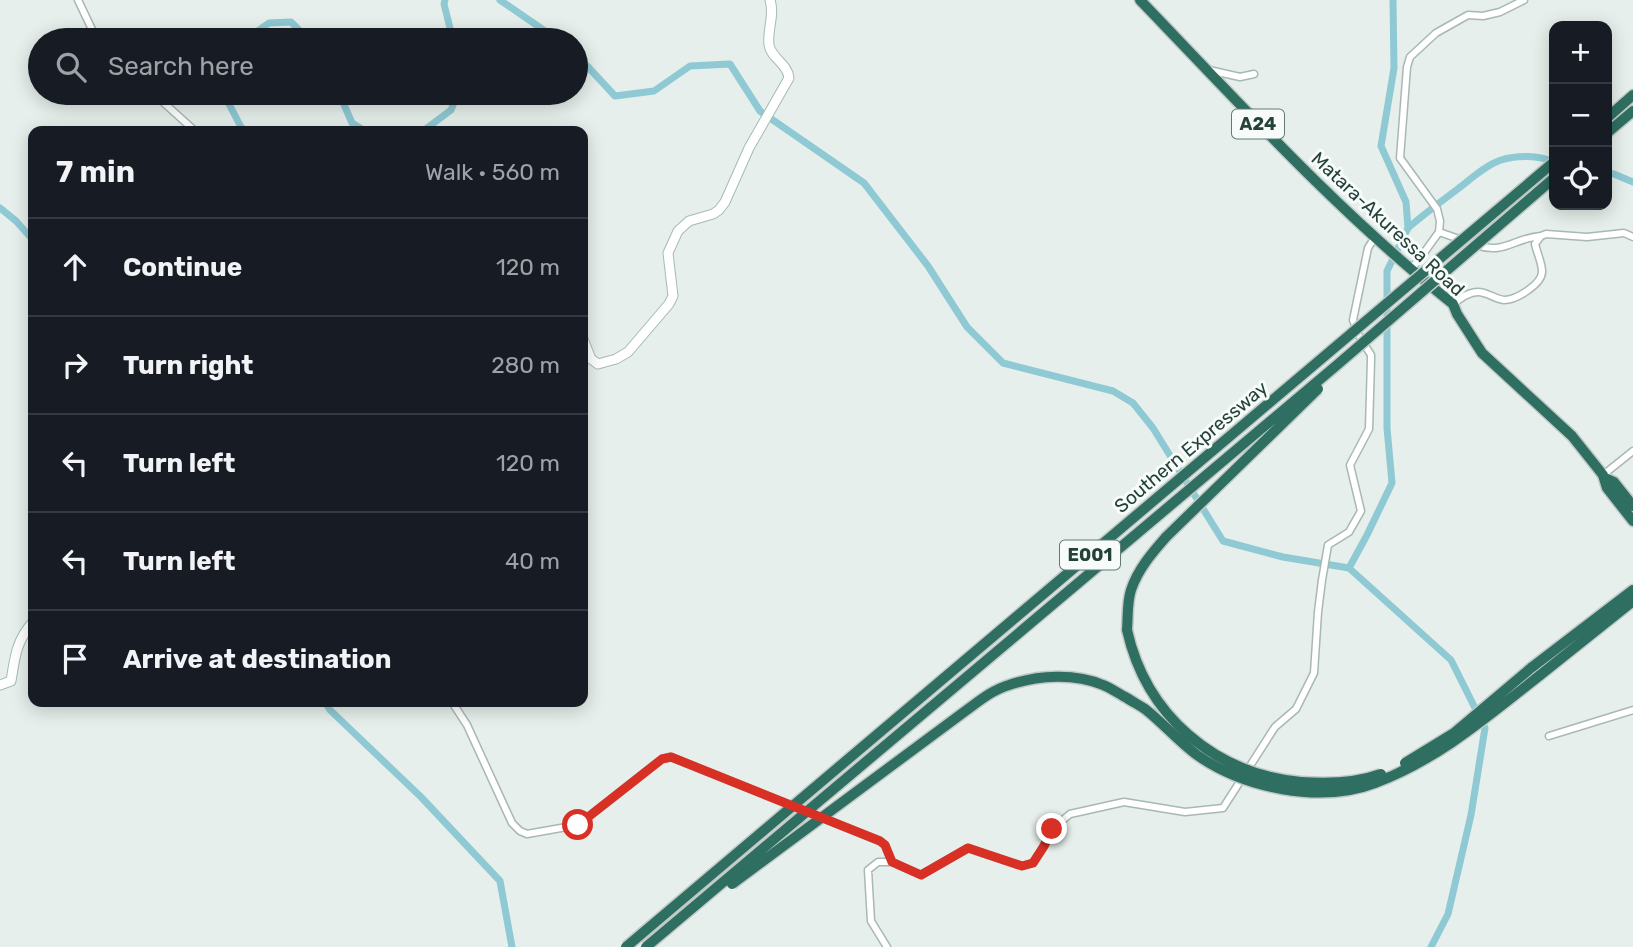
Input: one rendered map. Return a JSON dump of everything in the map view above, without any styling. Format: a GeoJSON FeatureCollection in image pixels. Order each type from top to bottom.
{"type":"FeatureCollection","features":[{"type":"Feature","properties":{"kind":"highway","name":"Matara-Akuressa Road"},"geometry":{"type":"LineString","coordinates":[[1140,0],[1271,137],[1378,240],[1453,304],[1482,353],[1572,436],[1604,476],[1614,482],[1633,506]]}},
{"type":"Feature","properties":{"kind":"highway"},"geometry":{"type":"LineString","coordinates":[[1612,114],[1633,95]]}},
{"type":"Feature","properties":{"kind":"highway"},"geometry":{"type":"LineString","coordinates":[[1612,129],[1633,111]]}},
{"type":"Feature","properties":{"kind":"highway","name":"Southern Expressway"},"geometry":{"type":"LineString","coordinates":[[626,947],[1549,166]]}},
{"type":"Feature","properties":{"kind":"highway","name":"Southern Expressway"},"geometry":{"type":"LineString","coordinates":[[648,947],[1549,182]]}},
{"type":"Feature","properties":{"kind":"highway"},"geometry":{"type":"LineString","coordinates":[[1380,328],[1166,537],[1137,576],[1130,593],[1127,630],[1131,650],[1148,689],[1184,732],[1224,761],[1264,776],[1315,783],[1373,777],[1398,767],[1454,733],[1633,601]]}},
{"type":"Feature","properties":{"kind":"highway","name":"Matara-Akuressa Road"},"geometry":{"type":"LineString","coordinates":[[1604,476],[1607,488],[1633,521]]}},
{"type":"Feature","properties":{"kind":"highway"},"geometry":{"type":"LineString","coordinates":[[648,947],[964,712],[989,694],[1008,685],[1027,680],[1062,677],[1104,685],[1143,707],[1196,754],[1218,768],[1246,780],[1294,791],[1350,790],[1374,784],[1427,759],[1465,734],[1633,590]]}},
{"type":"Feature","properties":{"kind":"street"},"geometry":{"type":"LineString","coordinates":[[78,0],[91,28]]}},
{"type":"Feature","properties":{"kind":"street"},"geometry":{"type":"LineString","coordinates":[[588,352],[591,359],[598,364],[616,359],[635,345],[673,296],[667,253],[678,231],[690,221],[713,214],[725,202],[749,148],[789,78],[789,72],[769,49],[773,8],[770,0]]}},
{"type":"Feature","properties":{"kind":"street"},"geometry":{"type":"LineString","coordinates":[[1408,266],[1421,257],[1439,232],[1440,221],[1437,209],[1400,158],[1410,57],[1436,33],[1468,15],[1483,16],[1500,12],[1524,0]]}},
{"type":"Feature","properties":{"kind":"street"},"geometry":{"type":"LineString","coordinates":[[1207,69],[1240,77],[1254,74]]}},
{"type":"Feature","properties":{"kind":"street"},"geometry":{"type":"LineString","coordinates":[[166,105],[189,126]]}},
{"type":"Feature","properties":{"kind":"street"},"geometry":{"type":"LineString","coordinates":[[1439,232],[1489,249],[1502,248],[1526,238],[1546,234],[1587,237],[1624,233],[1633,237]]}},
{"type":"Feature","properties":{"kind":"street"},"geometry":{"type":"LineString","coordinates":[[1453,304],[1470,293],[1487,293],[1504,300],[1532,288],[1541,278],[1535,244],[1541,236]]}},
{"type":"Feature","properties":{"kind":"street"},"geometry":{"type":"LineString","coordinates":[[887,947],[872,920],[868,870],[878,862],[892,862],[921,875],[968,848],[1022,866],[1033,863],[1052,829],[1070,814],[1124,802],[1185,812],[1223,808],[1275,727],[1296,709],[1314,673],[1318,612],[1328,545],[1349,532],[1361,511],[1350,465],[1369,429],[1371,355],[1353,320],[1368,248],[1378,240]]}},
{"type":"Feature","properties":{"kind":"street"},"geometry":{"type":"LineString","coordinates":[[1604,476],[1633,451]]}},
{"type":"Feature","properties":{"kind":"street"},"geometry":{"type":"LineString","coordinates":[[0,685],[11,681],[15,656],[28,628]]}},
{"type":"Feature","properties":{"kind":"street"},"geometry":{"type":"LineString","coordinates":[[455,707],[467,725],[512,823],[527,834],[578,825],[662,759],[671,757],[880,841],[885,845],[892,862]]}},
{"type":"Feature","properties":{"kind":"street"},"geometry":{"type":"LineString","coordinates":[[1549,736],[1633,709]]}},
{"type":"Feature","properties":{"kind":"waterway"},"geometry":{"type":"LineString","coordinates":[[445,0],[450,28]]}},
{"type":"Feature","properties":{"kind":"waterway"},"geometry":{"type":"LineString","coordinates":[[500,0],[541,28]]}},
{"type":"Feature","properties":{"kind":"waterway"},"geometry":{"type":"LineString","coordinates":[[1349,568],[1392,483],[1387,428],[1387,271],[1408,228],[1406,202],[1381,146],[1394,68],[1393,0]]}},
{"type":"Feature","properties":{"kind":"waterway"},"geometry":{"type":"LineString","coordinates":[[262,28],[269,23],[291,22],[297,28]]}},
{"type":"Feature","properties":{"kind":"waterway"},"geometry":{"type":"LineString","coordinates":[[588,67],[615,96],[654,91],[690,66],[730,64],[760,111],[864,183],[928,266],[967,327],[1003,363],[1113,391],[1133,403],[1153,428],[1223,541],[1283,557],[1349,568],[1451,660],[1485,728],[1471,815],[1448,914],[1431,947]]}},
{"type":"Feature","properties":{"kind":"waterway"},"geometry":{"type":"LineString","coordinates":[[230,105],[240,126]]}},
{"type":"Feature","properties":{"kind":"waterway"},"geometry":{"type":"LineString","coordinates":[[344,105],[352,123],[357,126]]}},
{"type":"Feature","properties":{"kind":"waterway"},"geometry":{"type":"LineString","coordinates":[[430,126],[451,110],[453,105]]}},
{"type":"Feature","properties":{"kind":"waterway"},"geometry":{"type":"LineString","coordinates":[[1408,228],[1495,162],[1528,156],[1549,160]]}},
{"type":"Feature","properties":{"kind":"waterway"},"geometry":{"type":"LineString","coordinates":[[1612,174],[1633,182]]}},
{"type":"Feature","properties":{"kind":"waterway"},"geometry":{"type":"LineString","coordinates":[[0,208],[28,234]]}},
{"type":"Feature","properties":{"kind":"waterway"},"geometry":{"type":"LineString","coordinates":[[328,707],[421,797],[500,881],[512,947]]}},
{"type":"Feature","properties":{"kind":"route"},"geometry":{"type":"LineString","coordinates":[[578,825],[662,759],[671,757],[880,841],[885,845],[892,862],[921,875],[968,848],[1022,866],[1033,863],[1052,829]]}}]}
